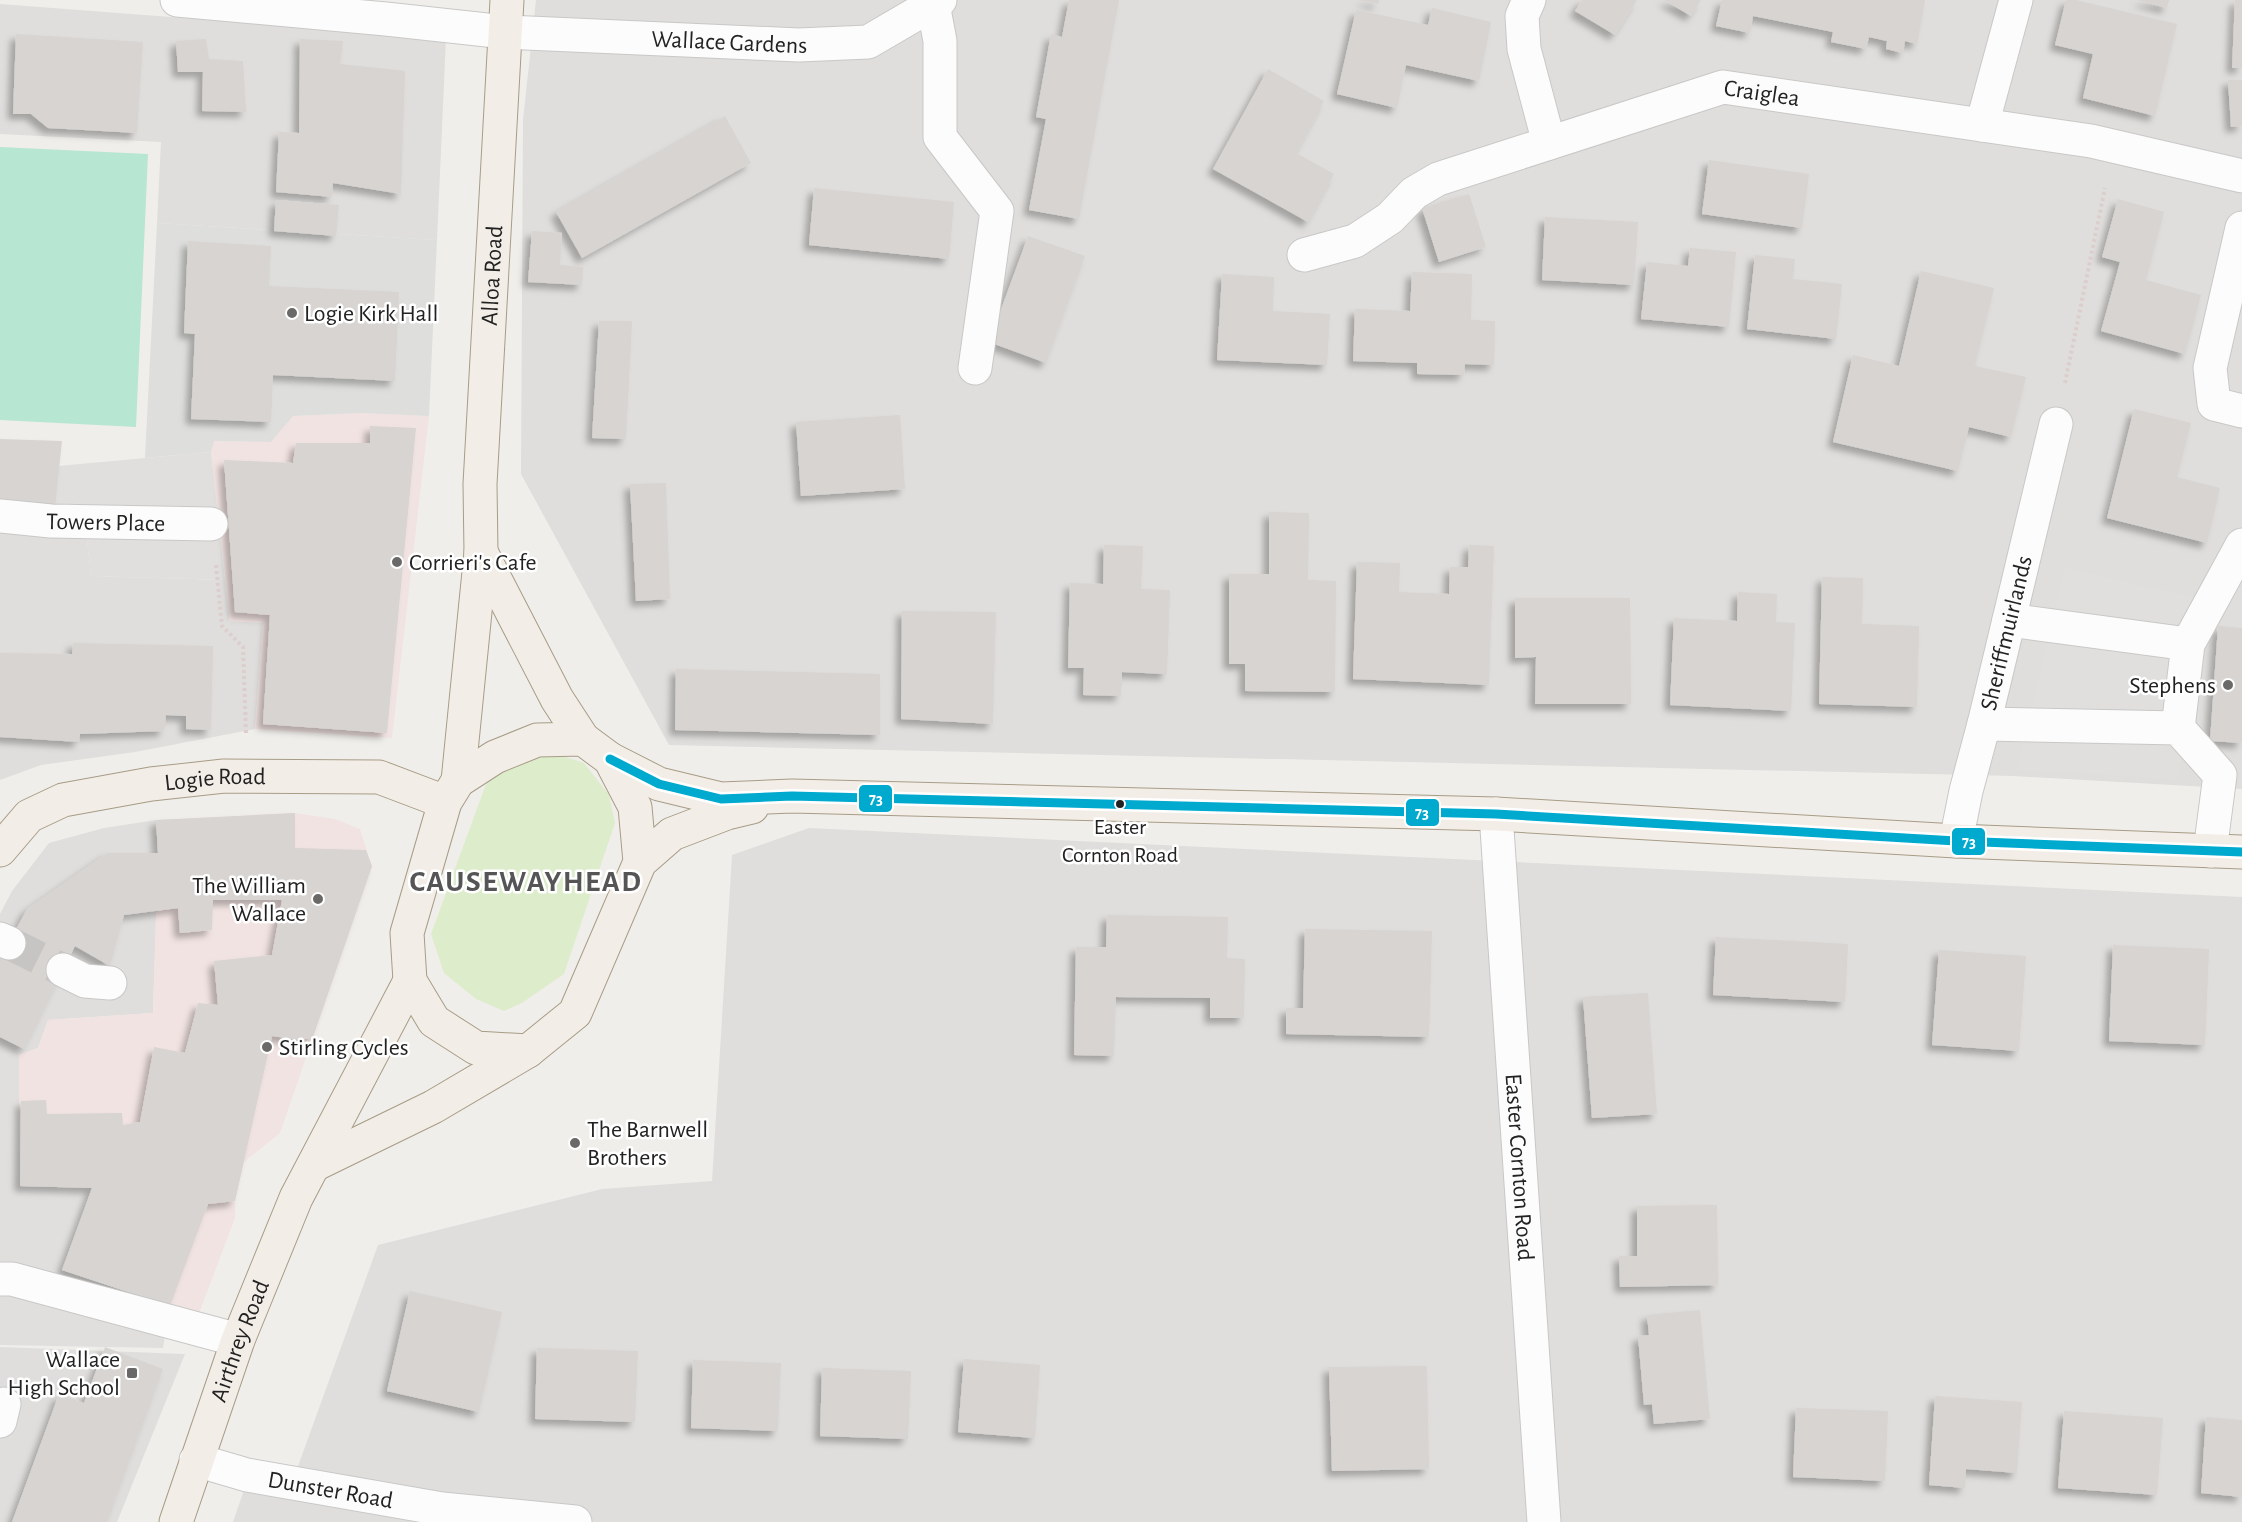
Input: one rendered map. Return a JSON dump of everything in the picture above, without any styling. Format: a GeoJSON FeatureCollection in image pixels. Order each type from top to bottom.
{"type":"FeatureCollection","features":[{"type":"Feature","properties":{"kind":"main road","name":"Alloa Road"},"geometry":{"type":"LineString","coordinates":[[410,981],[407,933],[452,791],[481,552],[480,484],[507,0]]}},
{"type":"Feature","properties":{"kind":"main road","name":"Alloa Road"},"geometry":{"type":"LineString","coordinates":[[481,552],[557,699],[583,739]]}},
{"type":"Feature","properties":{"kind":"main road"},"geometry":{"type":"LineString","coordinates":[[452,791],[495,757],[537,740],[583,739],[610,759],[659,784],[721,799],[792,796],[1496,814],[1956,841],[2242,852]]}},
{"type":"Feature","properties":{"kind":"main road"},"geometry":{"type":"LineString","coordinates":[[610,759],[635,807],[640,862]]}},
{"type":"Feature","properties":{"kind":"main road","name":"Logie Road"},"geometry":{"type":"LineString","coordinates":[[1,848],[29,816],[63,800],[151,784],[224,776],[379,777],[452,791]]}},
{"type":"Feature","properties":{"kind":"main road"},"geometry":{"type":"LineString","coordinates":[[314,1165],[433,1107],[528,1051],[575,1013],[640,862],[672,834],[727,813],[792,796]]}},
{"type":"Feature","properties":{"kind":"main road"},"geometry":{"type":"LineString","coordinates":[[410,981],[434,1021],[476,1048],[528,1051]]}},
{"type":"Feature","properties":{"kind":"main road","name":"Airthrey Road"},"geometry":{"type":"LineString","coordinates":[[176,1522],[238,1340],[296,1198],[410,981]]}},
{"type":"Feature","properties":{"kind":"street","name":"Wallace Gardens"},"geometry":{"type":"LineString","coordinates":[[177,0],[505,32],[799,45],[868,42],[937,2]]}},
{"type":"Feature","properties":{"kind":"street"},"geometry":{"type":"LineString","coordinates":[[1529,0],[1522,16],[1524,49],[1549,143]]}},
{"type":"Feature","properties":{"kind":"street"},"geometry":{"type":"LineString","coordinates":[[1982,125],[2016,0]]}},
{"type":"Feature","properties":{"kind":"street"},"geometry":{"type":"LineString","coordinates":[[937,2],[940,41],[940,137],[997,212],[975,368]]}},
{"type":"Feature","properties":{"kind":"street","name":"Craiglea"},"geometry":{"type":"LineString","coordinates":[[1304,255],[1355,241],[1390,218],[1414,193],[1438,179],[1723,87],[2114,146],[2242,176]]}},
{"type":"Feature","properties":{"kind":"street"},"geometry":{"type":"LineString","coordinates":[[2242,228],[2210,368],[2214,404],[2242,411]]}},
{"type":"Feature","properties":{"kind":"street","name":"Sheriffmuirlands"},"geometry":{"type":"LineString","coordinates":[[1956,841],[1966,791],[2056,424]]}},
{"type":"Feature","properties":{"kind":"street","name":"Towers Place"},"geometry":{"type":"LineString","coordinates":[[0,516],[51,521],[211,524]]}},
{"type":"Feature","properties":{"kind":"street"},"geometry":{"type":"LineString","coordinates":[[2178,728],[2188,644],[2242,545]]}},
{"type":"Feature","properties":{"kind":"street"},"geometry":{"type":"LineString","coordinates":[[2009,620],[2188,644]]}},
{"type":"Feature","properties":{"kind":"street"},"geometry":{"type":"LineString","coordinates":[[1984,724],[2178,728],[2220,775],[2210,851]]}},
{"type":"Feature","properties":{"kind":"street","name":"Easter Cornton Road"},"geometry":{"type":"LineString","coordinates":[[1496,814],[1544,1522]]}},
{"type":"Feature","properties":{"kind":"street"},"geometry":{"type":"LineString","coordinates":[[63,970],[85,981],[110,983]]}},
{"type":"Feature","properties":{"kind":"street"},"geometry":{"type":"LineString","coordinates":[[0,1279],[12,1279],[238,1340]]}},
{"type":"Feature","properties":{"kind":"street","name":"Dunster Road"},"geometry":{"type":"LineString","coordinates":[[196,1461],[248,1475],[442,1509],[575,1522]]}},
{"type":"Feature","properties":{"kind":"path"},"geometry":{"type":"LineString","coordinates":[[2056,424],[2114,146]]}},
{"type":"Feature","properties":{"kind":"path"},"geometry":{"type":"LineString","coordinates":[[211,524],[222,626],[243,647],[247,777]]}},
{"type":"Feature","properties":{"kind":"shaded area"},"geometry":{"type":"Polygon","coordinates":[[[536,0],[2242,0],[2242,789],[2013,776],[669,745],[521,474],[523,120],[536,0]]]}},
{"type":"Feature","properties":{"kind":"shaded area"},"geometry":{"type":"Polygon","coordinates":[[[0,4],[446,38],[437,240],[157,223],[161,142],[0,134],[0,4]]]}},
{"type":"Feature","properties":{"kind":"shaded area"},"geometry":{"type":"Polygon","coordinates":[[[157,223],[437,240],[429,416],[362,413],[293,416],[271,442],[214,441],[211,452],[145,458],[157,223]]]}},
{"type":"Feature","properties":{"kind":"shaded area"},"geometry":{"type":"Polygon","coordinates":[[[362,413],[429,416],[392,738],[255,729],[263,623],[230,621],[211,452],[213,441],[271,442],[292,416],[362,413]]]}},
{"type":"Feature","properties":{"kind":"shaded area"},"geometry":{"type":"Polygon","coordinates":[[[211,452],[225,580],[91,576],[87,539],[52,531],[58,466],[211,452]]]}},
{"type":"Feature","properties":{"kind":"shaded area"},"geometry":{"type":"Polygon","coordinates":[[[0,527],[45,529],[87,539],[91,576],[225,580],[230,621],[263,623],[255,729],[135,752],[41,765],[0,780],[0,527]]]}},
{"type":"Feature","properties":{"kind":"shaded area"},"geometry":{"type":"Polygon","coordinates":[[[2065,568],[2215,602],[2177,779],[2017,770],[2065,568]]]}},
{"type":"Feature","properties":{"kind":"shaded area"},"geometry":{"type":"Polygon","coordinates":[[[295,813],[335,819],[360,829],[372,867],[280,1133],[244,1162],[235,1201],[235,1218],[198,1316],[62,1270],[91,1188],[20,1186],[19,1055],[38,1048],[48,1020],[153,1013],[158,853],[156,820],[295,813]]]}},
{"type":"Feature","properties":{"kind":"shaded area"},"geometry":{"type":"Polygon","coordinates":[[[156,820],[158,853],[153,1013],[48,1020],[38,1048],[19,1055],[0,1054],[0,914],[12,891],[49,843],[104,828],[156,820]]]}},
{"type":"Feature","properties":{"kind":"shaded area"},"geometry":{"type":"Polygon","coordinates":[[[809,828],[2242,897],[2242,1522],[233,1522],[244,1490],[288,1494],[378,1245],[602,1189],[712,1181],[732,855],[809,828]]]}},
{"type":"Feature","properties":{"kind":"shaded area"},"geometry":{"type":"Polygon","coordinates":[[[0,1054],[19,1055],[20,1186],[92,1188],[63,1270],[170,1306],[163,1348],[0,1345],[0,1054]]]}},
{"type":"Feature","properties":{"kind":"shaded area"},"geometry":{"type":"Polygon","coordinates":[[[0,1347],[185,1354],[117,1522],[0,1522],[0,1347]]]}},
{"type":"Feature","properties":{"kind":"green space"},"geometry":{"type":"Polygon","coordinates":[[[0,147],[148,154],[136,427],[0,420],[0,147]]]}},
{"type":"Feature","properties":{"kind":"green space"},"geometry":{"type":"Polygon","coordinates":[[[550,752],[584,763],[609,795],[615,823],[564,974],[522,1003],[504,1011],[476,999],[444,973],[431,934],[486,784],[516,761],[550,752]]]}},
{"type":"Feature","properties":{"kind":"building"},"geometry":{"type":"Polygon","coordinates":[[[1069,0],[1119,0],[1079,219],[1029,210],[1046,119],[1036,117],[1051,34],[1062,37],[1069,0]]]}},
{"type":"Feature","properties":{"kind":"building"},"geometry":{"type":"Polygon","coordinates":[[[1359,0],[1379,0],[1378,4],[1359,0]]]}},
{"type":"Feature","properties":{"kind":"building"},"geometry":{"type":"Polygon","coordinates":[[[1582,0],[1637,0],[1615,35],[1575,11],[1582,0]]]}},
{"type":"Feature","properties":{"kind":"building"},"geometry":{"type":"Polygon","coordinates":[[[1664,0],[1701,0],[1691,16],[1664,0]]]}},
{"type":"Feature","properties":{"kind":"building"},"geometry":{"type":"Polygon","coordinates":[[[1722,0],[1925,0],[1917,44],[1905,41],[1903,53],[1886,49],[1887,41],[1869,37],[1866,49],[1831,42],[1833,32],[1753,16],[1750,33],[1716,26],[1722,0]]]}},
{"type":"Feature","properties":{"kind":"building"},"geometry":{"type":"Polygon","coordinates":[[[2066,0],[2076,0],[2177,24],[2155,116],[2083,98],[2093,54],[2055,45],[2066,0]]]}},
{"type":"Feature","properties":{"kind":"building"},"geometry":{"type":"Polygon","coordinates":[[[2137,0],[2169,0],[2167,8],[2137,0]]]}},
{"type":"Feature","properties":{"kind":"building"},"geometry":{"type":"Polygon","coordinates":[[[2235,0],[2242,0],[2242,68],[2232,68],[2235,0]]]}},
{"type":"Feature","properties":{"kind":"building"},"geometry":{"type":"Polygon","coordinates":[[[1432,8],[1491,22],[1479,81],[1406,65],[1397,108],[1337,94],[1356,10],[1428,25],[1432,8]]]}},
{"type":"Feature","properties":{"kind":"building"},"geometry":{"type":"Polygon","coordinates":[[[16,34],[143,42],[137,133],[48,128],[31,114],[13,114],[16,34]]]}},
{"type":"Feature","properties":{"kind":"building"},"geometry":{"type":"Polygon","coordinates":[[[206,39],[209,59],[243,61],[246,112],[202,111],[203,72],[178,72],[176,41],[206,39]]]}},
{"type":"Feature","properties":{"kind":"building"},"geometry":{"type":"Polygon","coordinates":[[[300,39],[343,41],[340,64],[405,71],[401,194],[333,183],[332,197],[276,192],[279,132],[299,133],[300,39]]]}},
{"type":"Feature","properties":{"kind":"building"},"geometry":{"type":"Polygon","coordinates":[[[1268,69],[1324,101],[1296,153],[1334,174],[1308,222],[1213,169],[1268,69]]]}},
{"type":"Feature","properties":{"kind":"building"},"geometry":{"type":"Polygon","coordinates":[[[2228,80],[2242,80],[2242,126],[2231,127],[2228,80]]]}},
{"type":"Feature","properties":{"kind":"building"},"geometry":{"type":"Polygon","coordinates":[[[725,116],[751,163],[582,258],[556,212],[725,116]]]}},
{"type":"Feature","properties":{"kind":"building"},"geometry":{"type":"Polygon","coordinates":[[[1709,160],[1809,174],[1802,228],[1702,214],[1709,160]]]}},
{"type":"Feature","properties":{"kind":"building"},"geometry":{"type":"Polygon","coordinates":[[[814,188],[954,202],[949,259],[809,245],[814,188]]]}},
{"type":"Feature","properties":{"kind":"building"},"geometry":{"type":"Polygon","coordinates":[[[1469,194],[1486,247],[1439,262],[1422,208],[1469,194]]]}},
{"type":"Feature","properties":{"kind":"building"},"geometry":{"type":"Polygon","coordinates":[[[2118,199],[2164,212],[2146,280],[2201,295],[2185,354],[2101,331],[2120,262],[2102,257],[2118,199]]]}},
{"type":"Feature","properties":{"kind":"building"},"geometry":{"type":"Polygon","coordinates":[[[276,200],[339,205],[336,236],[274,231],[276,200]]]}},
{"type":"Feature","properties":{"kind":"building"},"geometry":{"type":"Polygon","coordinates":[[[1545,217],[1638,222],[1634,285],[1542,280],[1545,217]]]}},
{"type":"Feature","properties":{"kind":"building"},"geometry":{"type":"Polygon","coordinates":[[[532,231],[562,233],[560,265],[583,267],[582,285],[528,282],[532,231]]]}},
{"type":"Feature","properties":{"kind":"building"},"geometry":{"type":"Polygon","coordinates":[[[1028,236],[1085,256],[1046,363],[989,342],[1028,236]]]}},
{"type":"Feature","properties":{"kind":"building","name":"Logie Kirk Hall"},"geometry":{"type":"Polygon","coordinates":[[[188,241],[271,246],[269,286],[399,292],[395,381],[273,375],[271,422],[191,419],[195,334],[184,333],[188,241]]]}},
{"type":"Feature","properties":{"kind":"building"},"geometry":{"type":"Polygon","coordinates":[[[1690,248],[1736,252],[1729,327],[1641,319],[1647,262],[1688,266],[1690,248]]]}},
{"type":"Feature","properties":{"kind":"building"},"geometry":{"type":"Polygon","coordinates":[[[1755,255],[1795,259],[1793,279],[1842,284],[1836,339],[1747,329],[1755,255]]]}},
{"type":"Feature","properties":{"kind":"building"},"geometry":{"type":"Polygon","coordinates":[[[1921,271],[1994,288],[1975,366],[2026,377],[2011,437],[1969,427],[1958,471],[1833,442],[1853,355],[1899,366],[1921,271]]]}},
{"type":"Feature","properties":{"kind":"building"},"geometry":{"type":"Polygon","coordinates":[[[1412,272],[1472,274],[1471,320],[1495,321],[1494,365],[1465,364],[1464,375],[1417,374],[1417,363],[1353,361],[1355,309],[1410,311],[1412,272]]]}},
{"type":"Feature","properties":{"kind":"building"},"geometry":{"type":"Polygon","coordinates":[[[1222,274],[1274,277],[1273,311],[1330,314],[1327,365],[1217,360],[1222,274]]]}},
{"type":"Feature","properties":{"kind":"building"},"geometry":{"type":"Polygon","coordinates":[[[599,321],[632,321],[626,439],[592,438],[599,321]]]}},
{"type":"Feature","properties":{"kind":"building"},"geometry":{"type":"Polygon","coordinates":[[[2134,409],[2191,423],[2177,477],[2220,488],[2207,543],[2107,518],[2134,409]]]}},
{"type":"Feature","properties":{"kind":"building"},"geometry":{"type":"Polygon","coordinates":[[[900,415],[905,489],[801,496],[796,422],[900,415]]]}},
{"type":"Feature","properties":{"kind":"building"},"geometry":{"type":"Polygon","coordinates":[[[370,426],[416,428],[387,733],[263,724],[270,615],[235,612],[224,460],[293,463],[296,443],[370,443],[370,426]]]}},
{"type":"Feature","properties":{"kind":"building"},"geometry":{"type":"Polygon","coordinates":[[[0,439],[62,441],[55,507],[0,504],[0,439]]]}},
{"type":"Feature","properties":{"kind":"building"},"geometry":{"type":"Polygon","coordinates":[[[666,483],[670,599],[636,601],[630,484],[666,483]]]}},
{"type":"Feature","properties":{"kind":"building"},"geometry":{"type":"Polygon","coordinates":[[[1269,512],[1309,513],[1308,580],[1336,581],[1335,692],[1245,691],[1245,664],[1229,664],[1229,574],[1269,574],[1269,512]]]}},
{"type":"Feature","properties":{"kind":"building"},"geometry":{"type":"Polygon","coordinates":[[[1104,545],[1143,546],[1141,589],[1170,590],[1167,674],[1122,672],[1121,696],[1083,695],[1084,668],[1068,668],[1070,583],[1103,584],[1104,545]]]}},
{"type":"Feature","properties":{"kind":"building"},"geometry":{"type":"Polygon","coordinates":[[[1469,545],[1494,546],[1489,685],[1353,679],[1357,562],[1400,563],[1399,592],[1449,594],[1450,567],[1468,567],[1469,545]]]}},
{"type":"Feature","properties":{"kind":"building"},"geometry":{"type":"Polygon","coordinates":[[[1822,577],[1863,578],[1862,624],[1919,626],[1917,707],[1819,704],[1822,577]]]}},
{"type":"Feature","properties":{"kind":"building"},"geometry":{"type":"Polygon","coordinates":[[[1738,592],[1777,594],[1776,622],[1795,623],[1791,711],[1670,705],[1674,618],[1737,621],[1738,592]]]}},
{"type":"Feature","properties":{"kind":"building"},"geometry":{"type":"Polygon","coordinates":[[[1515,598],[1630,598],[1631,704],[1535,704],[1536,657],[1515,658],[1515,598]]]}},
{"type":"Feature","properties":{"kind":"building"},"geometry":{"type":"Polygon","coordinates":[[[902,611],[996,612],[993,724],[901,719],[902,611]]]}},
{"type":"Feature","properties":{"kind":"building","name":"Stephens"},"geometry":{"type":"Polygon","coordinates":[[[2218,626],[2242,628],[2242,743],[2210,741],[2218,626]]]}},
{"type":"Feature","properties":{"kind":"building"},"geometry":{"type":"Polygon","coordinates":[[[73,643],[213,646],[211,730],[186,729],[186,716],[166,715],[164,731],[80,734],[79,742],[0,737],[0,653],[72,654],[73,643]]]}},
{"type":"Feature","properties":{"kind":"building"},"geometry":{"type":"Polygon","coordinates":[[[676,669],[880,674],[880,735],[675,730],[676,669]]]}},
{"type":"Feature","properties":{"kind":"building"},"geometry":{"type":"Polygon","coordinates":[[[295,813],[295,848],[366,850],[372,866],[313,1037],[301,1040],[272,1036],[235,1201],[208,1204],[170,1306],[62,1270],[92,1188],[20,1186],[21,1101],[46,1100],[47,1114],[122,1113],[123,1125],[140,1122],[154,1047],[185,1053],[198,1003],[218,1005],[214,961],[272,955],[282,900],[213,900],[212,930],[180,933],[178,908],[124,915],[110,966],[75,946],[24,1049],[0,1037],[0,959],[27,909],[107,853],[158,853],[156,820],[295,813]]]}},
{"type":"Feature","properties":{"kind":"building"},"geometry":{"type":"Polygon","coordinates":[[[1107,915],[1228,917],[1227,958],[1245,959],[1244,1018],[1210,1018],[1210,998],[1116,997],[1114,1056],[1074,1055],[1076,947],[1106,947],[1107,915]]]}},
{"type":"Feature","properties":{"kind":"building"},"geometry":{"type":"Polygon","coordinates":[[[1305,929],[1432,931],[1429,1037],[1286,1034],[1286,1008],[1303,1008],[1305,929]]]}},
{"type":"Feature","properties":{"kind":"building"},"geometry":{"type":"Polygon","coordinates":[[[1716,937],[1848,944],[1845,1002],[1713,995],[1716,937]]]}},
{"type":"Feature","properties":{"kind":"building"},"geometry":{"type":"Polygon","coordinates":[[[2113,945],[2209,949],[2205,1045],[2109,1041],[2113,945]]]}},
{"type":"Feature","properties":{"kind":"building"},"geometry":{"type":"Polygon","coordinates":[[[1939,950],[2026,956],[2019,1051],[1932,1045],[1939,950]]]}},
{"type":"Feature","properties":{"kind":"building"},"geometry":{"type":"Polygon","coordinates":[[[1648,993],[1657,1114],[1592,1118],[1583,997],[1648,993]]]}},
{"type":"Feature","properties":{"kind":"building"},"geometry":{"type":"Polygon","coordinates":[[[1717,1205],[1718,1285],[1620,1287],[1619,1256],[1637,1256],[1637,1206],[1717,1205]]]}},
{"type":"Feature","properties":{"kind":"building"},"geometry":{"type":"Polygon","coordinates":[[[410,1291],[502,1312],[479,1412],[387,1391],[410,1291]]]}},
{"type":"Feature","properties":{"kind":"building"},"geometry":{"type":"Polygon","coordinates":[[[1700,1310],[1710,1419],[1654,1424],[1652,1404],[1644,1405],[1638,1336],[1649,1335],[1647,1315],[1700,1310]]]}},
{"type":"Feature","properties":{"kind":"building"},"geometry":{"type":"Polygon","coordinates":[[[105,1347],[163,1369],[107,1522],[12,1522],[59,1394],[84,1403],[105,1347]]]}},
{"type":"Feature","properties":{"kind":"building"},"geometry":{"type":"Polygon","coordinates":[[[537,1348],[638,1351],[635,1422],[535,1419],[537,1348]]]}},
{"type":"Feature","properties":{"kind":"building"},"geometry":{"type":"Polygon","coordinates":[[[964,1359],[1040,1365],[1035,1438],[958,1432],[964,1359]]]}},
{"type":"Feature","properties":{"kind":"building"},"geometry":{"type":"Polygon","coordinates":[[[693,1360],[781,1363],[778,1431],[691,1428],[693,1360]]]}},
{"type":"Feature","properties":{"kind":"building"},"geometry":{"type":"Polygon","coordinates":[[[1427,1366],[1429,1469],[1332,1471],[1329,1367],[1427,1366]]]}},
{"type":"Feature","properties":{"kind":"building"},"geometry":{"type":"Polygon","coordinates":[[[822,1368],[911,1371],[908,1439],[820,1436],[822,1368]]]}},
{"type":"Feature","properties":{"kind":"building"},"geometry":{"type":"Polygon","coordinates":[[[1935,1396],[2022,1402],[2017,1473],[1966,1469],[1965,1488],[1929,1485],[1935,1396]]]}},
{"type":"Feature","properties":{"kind":"building"},"geometry":{"type":"Polygon","coordinates":[[[1796,1408],[1888,1411],[1885,1481],[1793,1477],[1796,1408]]]}},
{"type":"Feature","properties":{"kind":"building"},"geometry":{"type":"Polygon","coordinates":[[[2064,1411],[2163,1418],[2157,1495],[2058,1488],[2064,1411]]]}},
{"type":"Feature","properties":{"kind":"building"},"geometry":{"type":"Polygon","coordinates":[[[2206,1417],[2242,1420],[2242,1497],[2201,1493],[2206,1417]]]}},
{"type":"Feature","properties":{"kind":"tunnel"},"geometry":{"type":"LineString","coordinates":[[9,943],[63,970]]}},
{"type":"Feature","properties":{"kind":"transit line","name":"73"},"geometry":{"type":"LineString","coordinates":[[610,759],[659,784],[721,799],[792,796],[1496,814],[1956,841],[2242,852]]}},
{"type":"Feature","properties":{"kind":"place","name":"Logie Kirk Hall"},"geometry":{"type":"Point","coordinates":[292,313]}},
{"type":"Feature","properties":{"kind":"place","name":"Corrieri's Cafe"},"geometry":{"type":"Point","coordinates":[397,562]}},
{"type":"Feature","properties":{"kind":"place","name":"Stephens"},"geometry":{"type":"Point","coordinates":[2228,685]}},
{"type":"Feature","properties":{"kind":"place","name":"Easter Cornton Road"},"geometry":{"type":"Point","coordinates":[1120,804]}},
{"type":"Feature","properties":{"kind":"place","name":"The William Wallace"},"geometry":{"type":"Point","coordinates":[318,899]}},
{"type":"Feature","properties":{"kind":"place","name":"Stirling Cycles"},"geometry":{"type":"Point","coordinates":[267,1047]}},
{"type":"Feature","properties":{"kind":"place","name":"The Barnwell Brothers"},"geometry":{"type":"Point","coordinates":[575,1143]}},
{"type":"Feature","properties":{"kind":"place","name":"Wallace High School"},"geometry":{"type":"Point","coordinates":[132,1373]}},
{"type":"Feature","properties":{"kind":"district","name":"CAUSEWAYHEAD"},"geometry":{"type":"Point","coordinates":[526,881]}}]}
